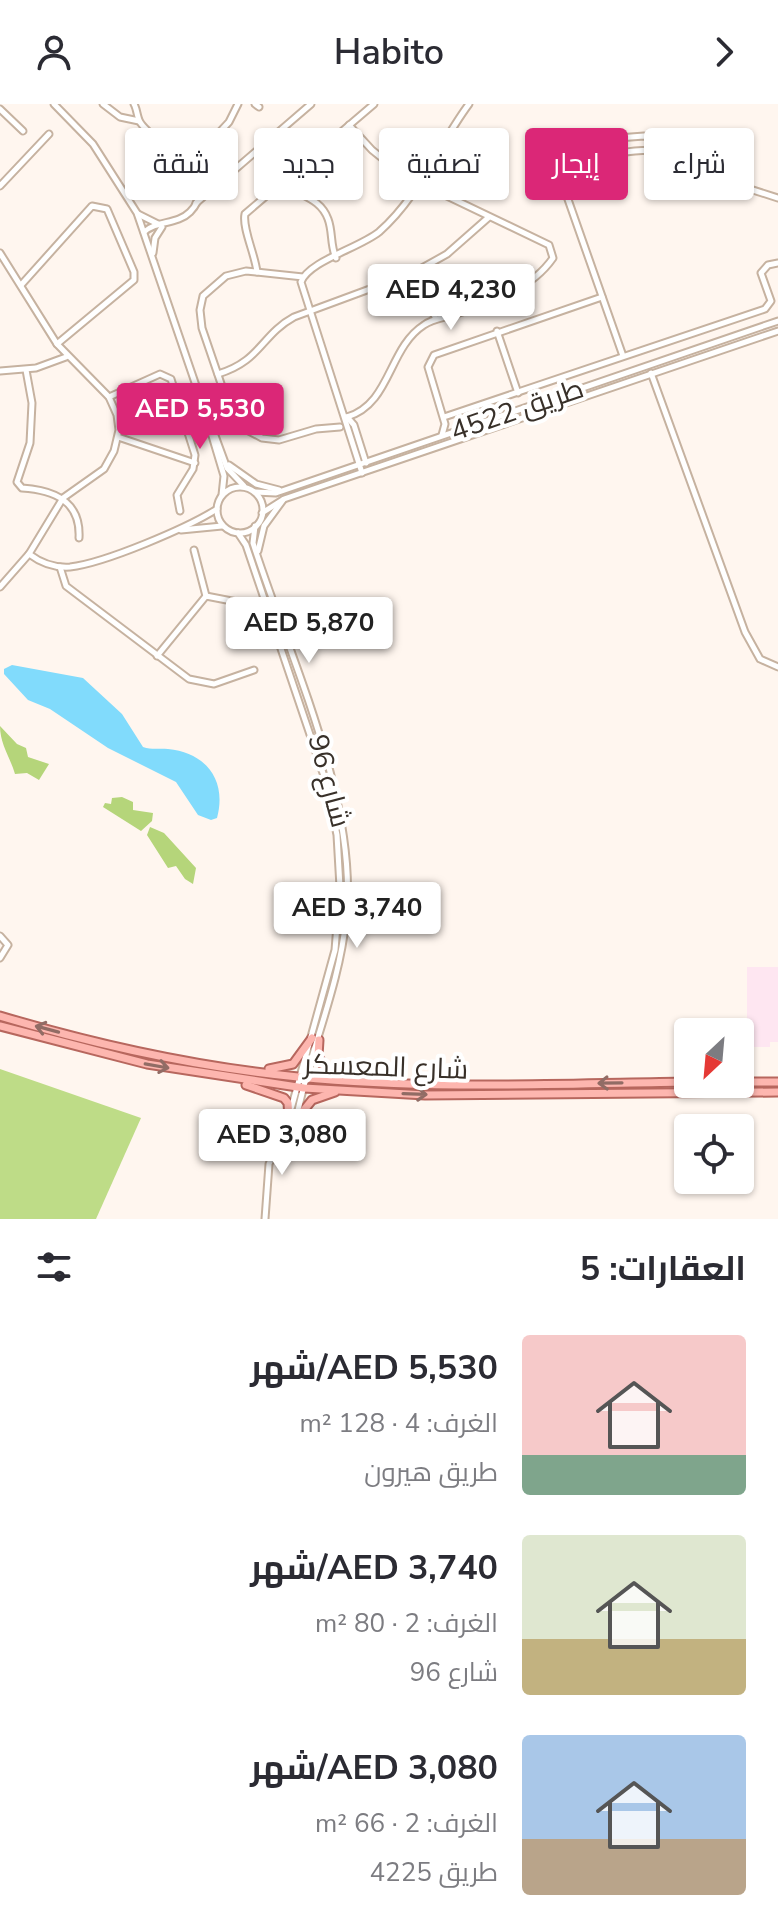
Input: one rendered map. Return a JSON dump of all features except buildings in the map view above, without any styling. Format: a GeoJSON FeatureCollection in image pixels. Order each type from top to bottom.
{"type":"FeatureCollection","features":[{"type":"Feature","properties":{"kind":"main road","name":"شارع المعسكر"},"geometry":{"type":"LineString","coordinates":[[0,1016],[110,1046],[303,1078],[377,1083],[674,1082]]}},
{"type":"Feature","properties":{"kind":"main road","name":"شارع المعسكر"},"geometry":{"type":"LineString","coordinates":[[0,1026],[147,1064],[300,1088],[425,1095],[778,1092]]}},
{"type":"Feature","properties":{"kind":"main road"},"geometry":{"type":"LineString","coordinates":[[241,1070],[290,1066],[315,1039]]}},
{"type":"Feature","properties":{"kind":"main road"},"geometry":{"type":"LineString","coordinates":[[315,1039],[318,1056],[327,1070],[377,1083]]}},
{"type":"Feature","properties":{"kind":"main road"},"geometry":{"type":"LineString","coordinates":[[222,1077],[284,1098],[292,1119],[312,1100],[341,1090]]}},
{"type":"Feature","properties":{"kind":"main road"},"geometry":{"type":"LineString","coordinates":[[754,1082],[778,1082]]}},
{"type":"Feature","properties":{"kind":"street"},"geometry":{"type":"LineString","coordinates":[[54,104],[93,144],[137,213],[224,476],[217,509],[224,527]]}},
{"type":"Feature","properties":{"kind":"street"},"geometry":{"type":"LineString","coordinates":[[103,104],[120,117],[139,121],[147,128]]}},
{"type":"Feature","properties":{"kind":"street"},"geometry":{"type":"LineString","coordinates":[[134,104],[139,121]]}},
{"type":"Feature","properties":{"kind":"street"},"geometry":{"type":"LineString","coordinates":[[223,128],[238,104]]}},
{"type":"Feature","properties":{"kind":"street"},"geometry":{"type":"LineString","coordinates":[[144,233],[187,214],[311,104]]}},
{"type":"Feature","properties":{"kind":"street"},"geometry":{"type":"LineString","coordinates":[[345,128],[374,104]]}},
{"type":"Feature","properties":{"kind":"street"},"geometry":{"type":"LineString","coordinates":[[455,128],[469,104]]}},
{"type":"Feature","properties":{"kind":"street"},"geometry":{"type":"LineString","coordinates":[[0,109],[23,131]]}},
{"type":"Feature","properties":{"kind":"street"},"geometry":{"type":"LineString","coordinates":[[349,125],[379,156]]}},
{"type":"Feature","properties":{"kind":"street"},"geometry":{"type":"LineString","coordinates":[[0,186],[49,134]]}},
{"type":"Feature","properties":{"kind":"street"},"geometry":{"type":"LineString","coordinates":[[754,190],[778,198]]}},
{"type":"Feature","properties":{"kind":"street"},"geometry":{"type":"LineString","coordinates":[[195,200],[195,204]]}},
{"type":"Feature","properties":{"kind":"street"},"geometry":{"type":"LineString","coordinates":[[257,272],[244,219],[249,209],[260,200]]}},
{"type":"Feature","properties":{"kind":"street"},"geometry":{"type":"LineString","coordinates":[[313,200],[330,222],[336,258]]}},
{"type":"Feature","properties":{"kind":"street"},"geometry":{"type":"LineString","coordinates":[[340,427],[316,429],[285,440],[256,435],[233,415],[200,321],[202,300],[220,279],[236,272],[303,277],[378,233],[407,200]]}},
{"type":"Feature","properties":{"kind":"street"},"geometry":{"type":"LineString","coordinates":[[347,417],[370,405],[413,335],[436,319],[498,299],[532,281],[553,258],[549,245],[454,200]]}},
{"type":"Feature","properties":{"kind":"street"},"geometry":{"type":"LineString","coordinates":[[568,200],[623,356]]}},
{"type":"Feature","properties":{"kind":"street"},"geometry":{"type":"LineString","coordinates":[[22,285],[92,206],[107,209],[134,272],[134,280],[57,344]]}},
{"type":"Feature","properties":{"kind":"street"},"geometry":{"type":"LineString","coordinates":[[137,213],[162,225]]}},
{"type":"Feature","properties":{"kind":"street"},"geometry":{"type":"LineString","coordinates":[[218,374],[241,367],[281,325],[307,311],[413,273],[447,254],[489,217]]}},
{"type":"Feature","properties":{"kind":"street"},"geometry":{"type":"LineString","coordinates":[[153,254],[155,238],[162,225]]}},
{"type":"Feature","properties":{"kind":"street"},"geometry":{"type":"LineString","coordinates":[[0,253],[66,357],[109,397],[117,415],[118,437],[104,469],[63,498],[29,554],[0,587]]}},
{"type":"Feature","properties":{"kind":"street"},"geometry":{"type":"LineString","coordinates":[[444,420],[765,309],[771,297],[761,273],[768,265],[778,263]]}},
{"type":"Feature","properties":{"kind":"street"},"geometry":{"type":"LineString","coordinates":[[413,273],[436,319]]}},
{"type":"Feature","properties":{"kind":"street"},"geometry":{"type":"LineString","coordinates":[[303,277],[301,282],[307,311],[347,417],[355,428],[362,463]]}},
{"type":"Feature","properties":{"kind":"street"},"geometry":{"type":"LineString","coordinates":[[442,435],[444,420],[428,367],[430,359],[443,350],[602,297]]}},
{"type":"Feature","properties":{"kind":"street","name":"طريق 4522"},"geometry":{"type":"LineString","coordinates":[[255,492],[266,494],[284,490],[778,321]]}},
{"type":"Feature","properties":{"kind":"street","name":"طريق 4522"},"geometry":{"type":"LineString","coordinates":[[497,331],[518,393]]}},
{"type":"Feature","properties":{"kind":"street","name":"طريق 4522"},"geometry":{"type":"LineString","coordinates":[[262,513],[284,499],[778,331]]}},
{"type":"Feature","properties":{"kind":"street"},"geometry":{"type":"LineString","coordinates":[[0,371],[26,370],[66,357]]}},
{"type":"Feature","properties":{"kind":"street"},"geometry":{"type":"LineString","coordinates":[[26,370],[32,403],[30,443],[17,482],[22,488],[45,489],[63,498],[78,519],[79,538]]}},
{"type":"Feature","properties":{"kind":"street"},"geometry":{"type":"LineString","coordinates":[[651,372],[745,632],[760,659],[778,667]]}},
{"type":"Feature","properties":{"kind":"street"},"geometry":{"type":"LineString","coordinates":[[109,397],[160,374],[168,376],[195,455],[195,463],[177,495],[180,511]]}},
{"type":"Feature","properties":{"kind":"street"},"geometry":{"type":"LineString","coordinates":[[172,531],[210,525],[238,533],[255,526],[262,513],[255,492],[233,477],[204,409]]}},
{"type":"Feature","properties":{"kind":"street"},"geometry":{"type":"LineString","coordinates":[[347,417],[348,430],[365,472]]}},
{"type":"Feature","properties":{"kind":"street"},"geometry":{"type":"LineString","coordinates":[[444,420],[455,430]]}},
{"type":"Feature","properties":{"kind":"street"},"geometry":{"type":"LineString","coordinates":[[348,430],[355,428]]}},
{"type":"Feature","properties":{"kind":"street"},"geometry":{"type":"LineString","coordinates":[[118,437],[195,463]]}},
{"type":"Feature","properties":{"kind":"street"},"geometry":{"type":"LineString","coordinates":[[223,458],[245,479],[263,487],[284,490]]}},
{"type":"Feature","properties":{"kind":"street"},"geometry":{"type":"LineString","coordinates":[[222,495],[234,487],[245,487]]}},
{"type":"Feature","properties":{"kind":"street"},"geometry":{"type":"LineString","coordinates":[[257,556],[264,526],[284,499]]}},
{"type":"Feature","properties":{"kind":"street"},"geometry":{"type":"LineString","coordinates":[[29,554],[60,567],[90,562],[172,531],[217,509]]}},
{"type":"Feature","properties":{"kind":"street","name":"شارع 96"},"geometry":{"type":"LineString","coordinates":[[255,526],[253,543],[329,766],[344,832],[347,916],[340,963],[292,1119]]}},
{"type":"Feature","properties":{"kind":"street","name":"شارع 96"},"geometry":{"type":"LineString","coordinates":[[238,533],[246,545],[326,782],[337,835],[339,913],[332,966],[315,1039]]}},
{"type":"Feature","properties":{"kind":"street"},"geometry":{"type":"LineString","coordinates":[[194,550],[206,596]]}},
{"type":"Feature","properties":{"kind":"street"},"geometry":{"type":"LineString","coordinates":[[60,567],[66,586],[199,684],[214,684],[254,670]]}},
{"type":"Feature","properties":{"kind":"street"},"geometry":{"type":"LineString","coordinates":[[157,656],[206,596]]}},
{"type":"Feature","properties":{"kind":"street"},"geometry":{"type":"LineString","coordinates":[[206,596],[237,602],[247,630]]}},
{"type":"Feature","properties":{"kind":"street"},"geometry":{"type":"LineString","coordinates":[[0,936],[8,945],[0,958]]}},
{"type":"Feature","properties":{"kind":"street"},"geometry":{"type":"LineString","coordinates":[[265,1219],[269,1164],[292,1119]]}},
{"type":"Feature","properties":{"kind":"shaded area"},"geometry":{"type":"Polygon","coordinates":[[[747,967],[778,967],[778,1042],[770,1042],[770,1047],[754,1047],[754,1018],[747,1018],[747,967]]]}},
{"type":"Feature","properties":{"kind":"green space"},"geometry":{"type":"Polygon","coordinates":[[[0,726],[17,744],[26,748],[28,757],[49,764],[39,780],[27,773],[15,774],[3,745],[0,726]]]}},
{"type":"Feature","properties":{"kind":"green space"},"geometry":{"type":"Polygon","coordinates":[[[122,797],[133,802],[133,810],[153,813],[152,821],[141,831],[103,807],[105,803],[111,804],[112,798],[122,797]]]}},
{"type":"Feature","properties":{"kind":"green space"},"geometry":{"type":"Polygon","coordinates":[[[150,827],[164,833],[196,868],[193,884],[176,866],[168,868],[147,835],[150,827]]]}},
{"type":"Feature","properties":{"kind":"green space"},"geometry":{"type":"Polygon","coordinates":[[[0,1069],[141,1118],[96,1219],[0,1219],[0,1069]]]}},
{"type":"Feature","properties":{"kind":"water"},"geometry":{"type":"Polygon","coordinates":[[[12,665],[83,678],[122,714],[143,747],[194,756],[211,771],[216,781],[219,792],[217,818],[211,820],[198,815],[176,782],[108,748],[50,709],[28,700],[4,674],[4,669],[12,665]]]}}]}
